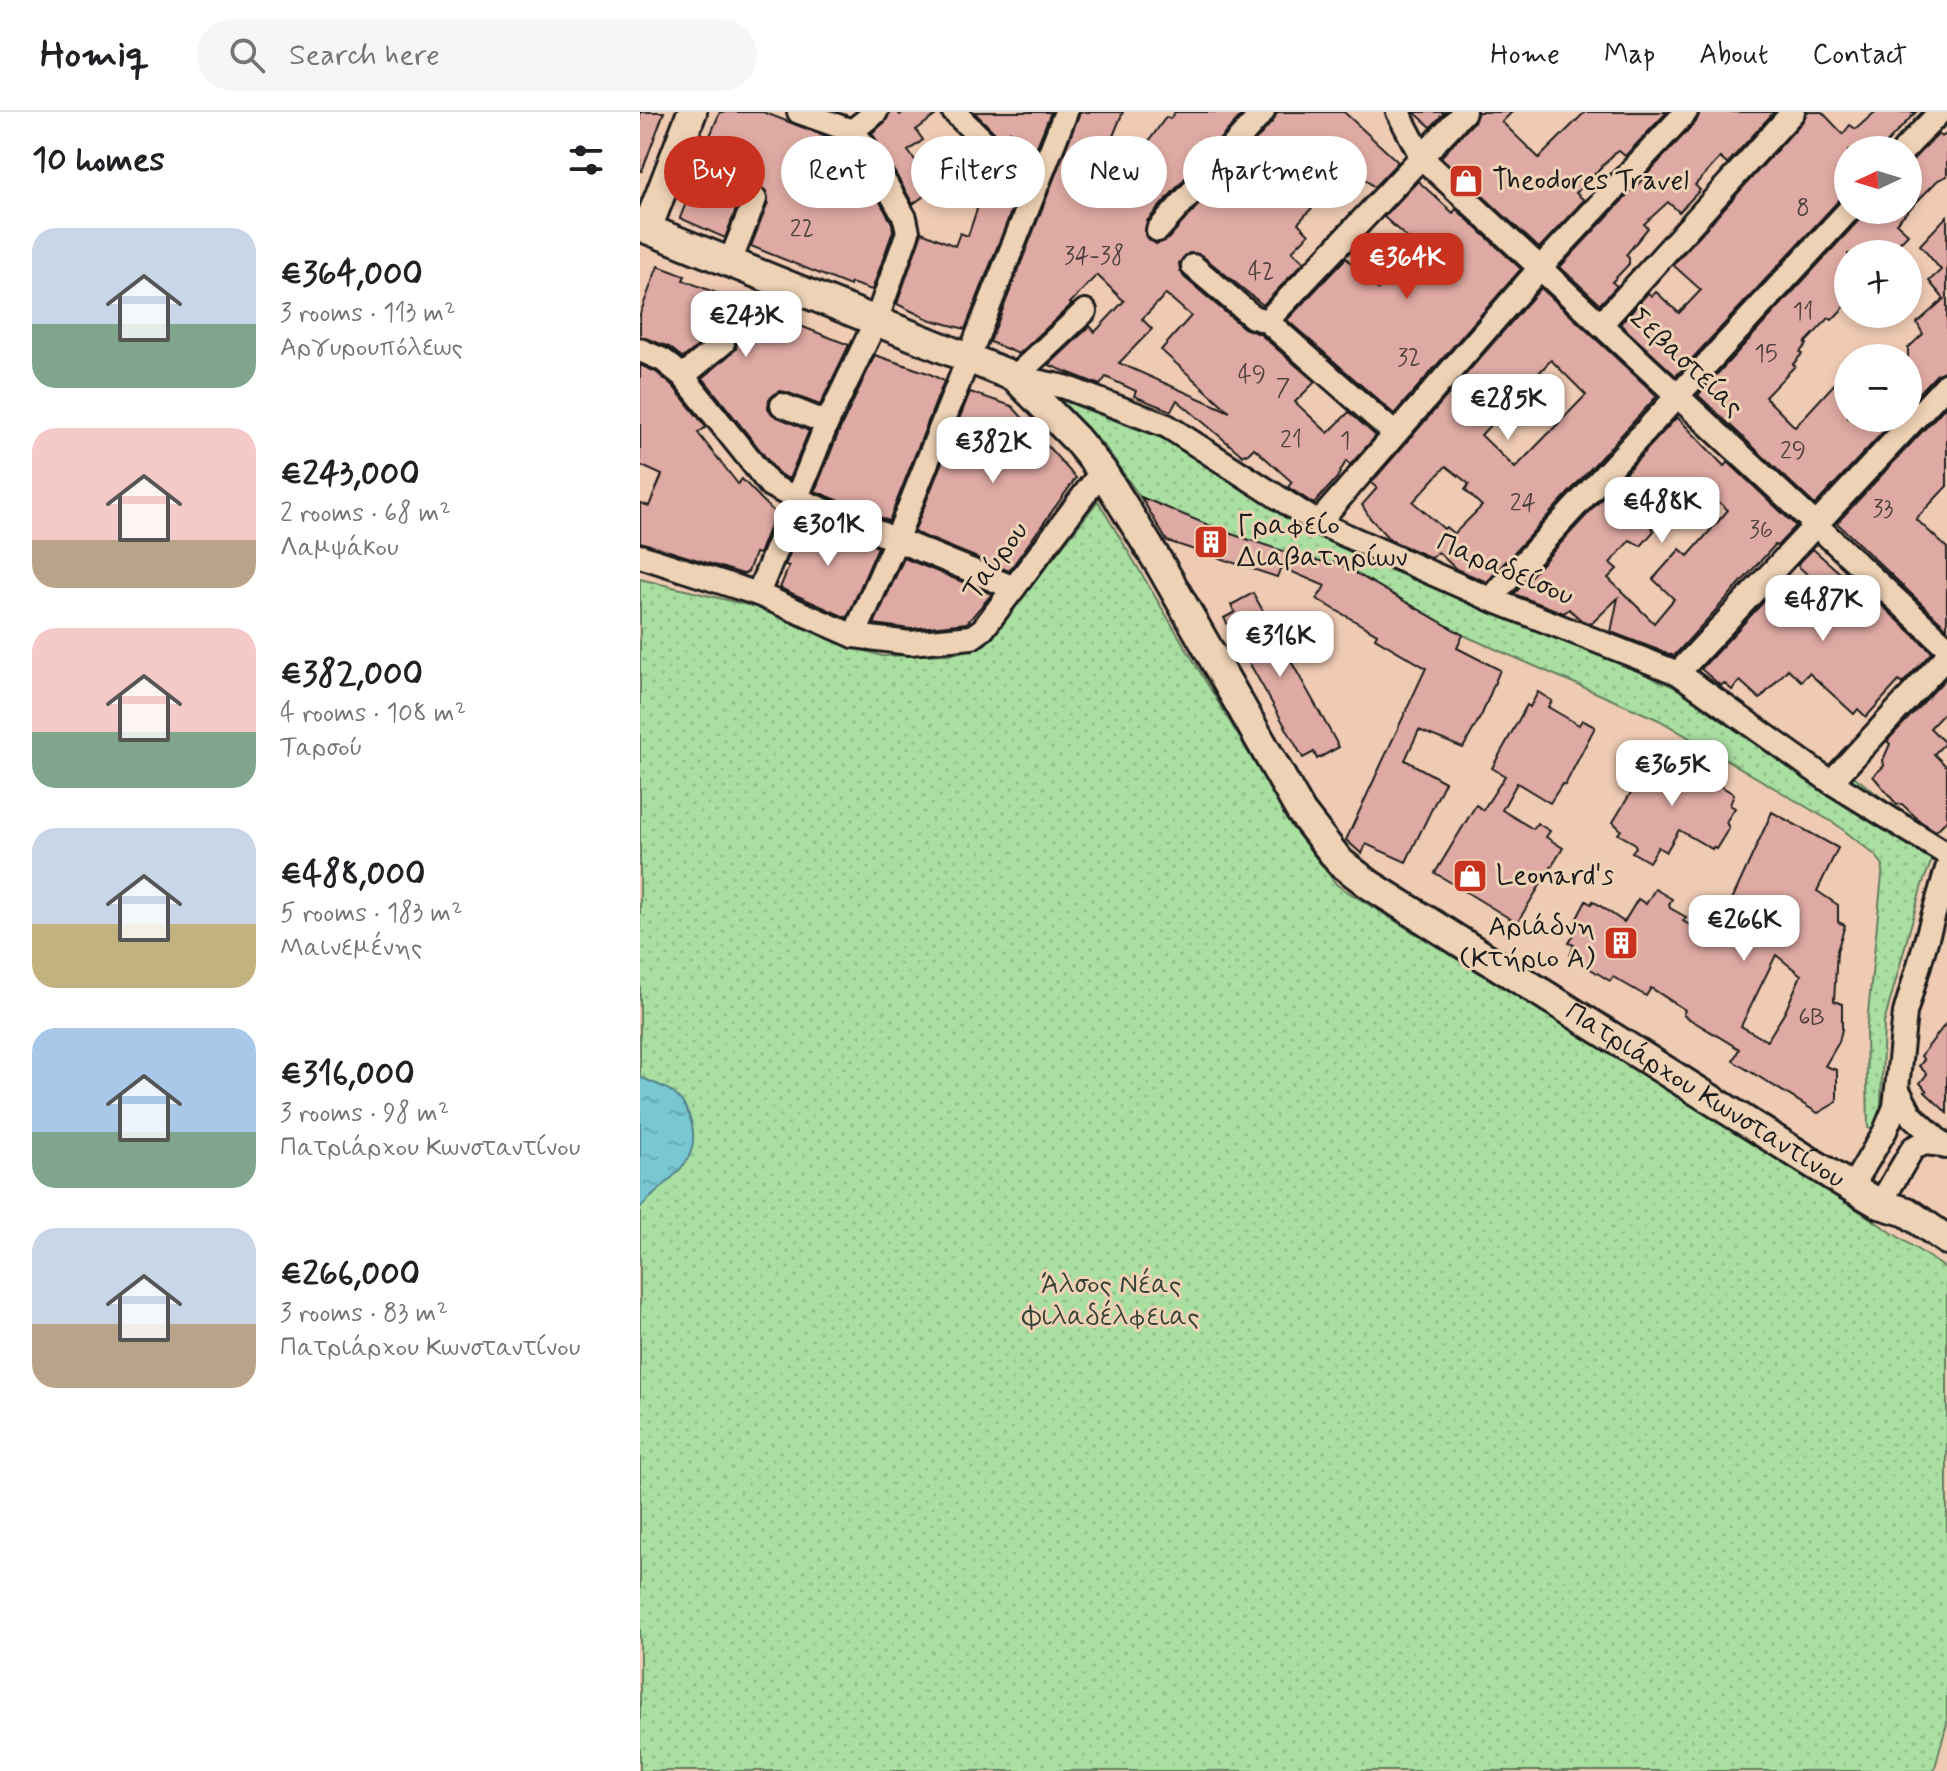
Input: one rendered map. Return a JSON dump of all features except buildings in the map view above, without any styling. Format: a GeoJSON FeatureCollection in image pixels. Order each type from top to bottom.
{"type":"FeatureCollection","features":[{"type":"Feature","properties":{"kind":"main road"},"geometry":{"type":"LineString","coordinates":[[642,235],[692,112]]}},
{"type":"Feature","properties":{"kind":"main road","name":"Πατριάρχου Κωνσταντίνου"},"geometry":{"type":"LineString","coordinates":[[642,235],[730,262],[1015,377],[1076,439],[1102,471],[1162,568],[1301,812],[1340,862],[1852,1187],[1880,1204],[1907,1212],[1947,1240]]}},
{"type":"Feature","properties":{"kind":"main road","name":"Πατριάρχου Κωνσταντίνου"},"geometry":{"type":"LineString","coordinates":[[1880,1204],[1897,1226],[1947,1260]]}},
{"type":"Feature","properties":{"kind":"street"},"geometry":{"type":"LineString","coordinates":[[758,594],[827,423],[876,321],[907,239],[907,224],[864,145],[852,131],[799,112]]}},
{"type":"Feature","properties":{"kind":"street"},"geometry":{"type":"LineString","coordinates":[[852,131],[876,112]]}},
{"type":"Feature","properties":{"kind":"street"},"geometry":{"type":"LineString","coordinates":[[954,112],[979,136]]}},
{"type":"Feature","properties":{"kind":"street"},"geometry":{"type":"LineString","coordinates":[[1045,166],[1066,112]]}},
{"type":"Feature","properties":{"kind":"street"},"geometry":{"type":"LineString","coordinates":[[1158,230],[1263,112]]}},
{"type":"Feature","properties":{"kind":"street","name":"Σεβαστείας"},"geometry":{"type":"LineString","coordinates":[[1398,112],[1422,158],[1947,647]]}},
{"type":"Feature","properties":{"kind":"street"},"geometry":{"type":"LineString","coordinates":[[1267,321],[1464,112]]}},
{"type":"Feature","properties":{"kind":"street"},"geometry":{"type":"LineString","coordinates":[[1318,523],[1540,268],[1686,112]]}},
{"type":"Feature","properties":{"kind":"street"},"geometry":{"type":"LineString","coordinates":[[1601,324],[1793,112]]}},
{"type":"Feature","properties":{"kind":"street"},"geometry":{"type":"LineString","coordinates":[[1917,136],[1940,112]]}},
{"type":"Feature","properties":{"kind":"street"},"geometry":{"type":"LineString","coordinates":[[730,262],[751,208]]}},
{"type":"Feature","properties":{"kind":"street"},"geometry":{"type":"LineString","coordinates":[[854,636],[897,538],[1028,208]]}},
{"type":"Feature","properties":{"kind":"street"},"geometry":{"type":"LineString","coordinates":[[1490,599],[1836,224]]}},
{"type":"Feature","properties":{"kind":"street"},"geometry":{"type":"LineString","coordinates":[[1193,266],[1253,317],[1267,321],[1395,434]]}},
{"type":"Feature","properties":{"kind":"street"},"geometry":{"type":"LineString","coordinates":[[1015,377],[1085,311]]}},
{"type":"Feature","properties":{"kind":"street"},"geometry":{"type":"LineString","coordinates":[[683,376],[723,343]]}},
{"type":"Feature","properties":{"kind":"street"},"geometry":{"type":"LineString","coordinates":[[640,350],[663,360],[683,376],[770,485],[1014,588]]}},
{"type":"Feature","properties":{"kind":"street","name":"Παραδείσου"},"geometry":{"type":"LineString","coordinates":[[1015,377],[1065,387],[1167,426],[1318,523],[1490,599],[1678,673],[1831,782],[1947,854]]}},
{"type":"Feature","properties":{"kind":"street"},"geometry":{"type":"LineString","coordinates":[[1678,673],[1947,384]]}},
{"type":"Feature","properties":{"kind":"street"},"geometry":{"type":"LineString","coordinates":[[782,405],[827,423]]}},
{"type":"Feature","properties":{"kind":"street","name":"Ταύρου"},"geometry":{"type":"LineString","coordinates":[[640,556],[758,594],[854,636],[910,643],[972,637],[983,629],[1102,471]]}},
{"type":"Feature","properties":{"kind":"street"},"geometry":{"type":"LineString","coordinates":[[1831,782],[1947,656]]}},
{"type":"Feature","properties":{"kind":"street"},"geometry":{"type":"LineString","coordinates":[[1852,1187],[1885,1131],[1898,1090],[1899,1049],[1905,1013],[1947,869]]}},
{"type":"Feature","properties":{"kind":"street"},"geometry":{"type":"LineString","coordinates":[[1898,1090],[1911,1115],[1945,1147]]}},
{"type":"Feature","properties":{"kind":"street"},"geometry":{"type":"LineString","coordinates":[[1885,1131],[1913,1148]]}},
{"type":"Feature","properties":{"kind":"street"},"geometry":{"type":"LineString","coordinates":[[1880,1204],[1913,1148],[1925,1143],[1945,1147]]}},
{"type":"Feature","properties":{"kind":"green space"},"geometry":{"type":"Polygon","coordinates":[[[1064,401],[1182,446],[1332,543],[1678,689],[1779,754],[1852,775],[1939,842],[1922,885],[1884,1023],[1880,1127],[1868,1128],[1866,1033],[1883,865],[1875,855],[1837,825],[1659,720],[1463,635],[1338,563],[1311,560],[1149,510],[1105,447],[1064,401]]]}},
{"type":"Feature","properties":{"kind":"green space","name":"Άλσος Νέας Φιλαδέλφειας"},"geometry":{"type":"Polygon","coordinates":[[[1098,501],[1294,829],[1337,885],[1777,1157],[1947,1269],[1947,1723],[1934,1771],[640,1771],[640,579],[768,610],[840,643],[882,656],[953,654],[985,645],[1098,501]]]}},
{"type":"Feature","properties":{"kind":"water"},"geometry":{"type":"Polygon","coordinates":[[[640,1077],[677,1096],[688,1114],[693,1134],[690,1154],[685,1163],[640,1208],[640,1077]]]}},
{"type":"Feature","properties":{"kind":"place","name":"Theodores Travel"},"geometry":{"type":"Point","coordinates":[1466,181]}},
{"type":"Feature","properties":{"kind":"place","name":"Γραφείο Διαβατηρίων"},"geometry":{"type":"Point","coordinates":[1211,542]}},
{"type":"Feature","properties":{"kind":"place","name":"Leonard's"},"geometry":{"type":"Point","coordinates":[1470,876]}},
{"type":"Feature","properties":{"kind":"place","name":"Αριάδνη (Κτήριο Α)"},"geometry":{"type":"Point","coordinates":[1621,943]}}]}
